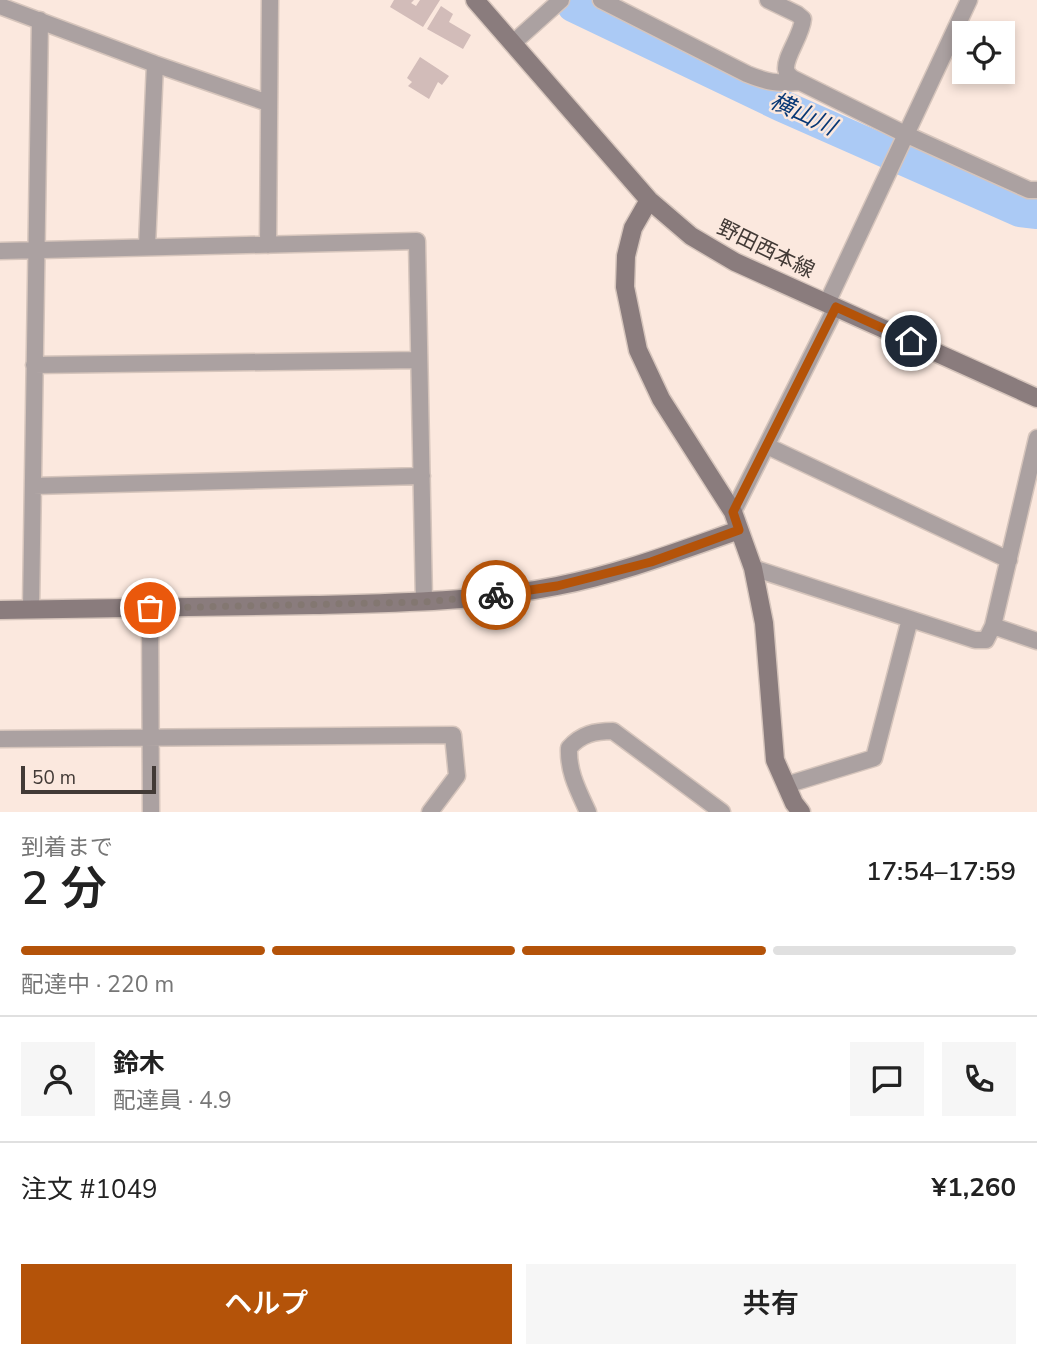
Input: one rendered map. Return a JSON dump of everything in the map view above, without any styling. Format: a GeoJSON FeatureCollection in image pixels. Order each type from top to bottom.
{"type":"FeatureCollection","features":[{"type":"Feature","properties":{"kind":"street"},"geometry":{"type":"LineString","coordinates":[[268,244],[270,0]]}},
{"type":"Feature","properties":{"kind":"street","name":"野田西本線"},"geometry":{"type":"LineString","coordinates":[[475,0],[649,201],[691,236],[734,262],[1037,398]]}},
{"type":"Feature","properties":{"kind":"street"},"geometry":{"type":"LineString","coordinates":[[601,0],[768,82],[798,82]]}},
{"type":"Feature","properties":{"kind":"street"},"geometry":{"type":"LineString","coordinates":[[768,0],[789,5],[803,19],[803,27],[786,65],[787,73],[798,82],[905,134],[1029,190],[1037,190]]}},
{"type":"Feature","properties":{"kind":"street"},"geometry":{"type":"LineString","coordinates":[[0,610],[424,602],[471,598],[557,586],[651,562],[736,521],[905,134],[969,0]]}},
{"type":"Feature","properties":{"kind":"street"},"geometry":{"type":"LineString","coordinates":[[513,43],[556,5]]}},
{"type":"Feature","properties":{"kind":"street"},"geometry":{"type":"LineString","coordinates":[[0,6],[268,103]]}},
{"type":"Feature","properties":{"kind":"street"},"geometry":{"type":"LineString","coordinates":[[32,609],[40,20]]}},
{"type":"Feature","properties":{"kind":"street"},"geometry":{"type":"LineString","coordinates":[[147,246],[155,64]]}},
{"type":"Feature","properties":{"kind":"street"},"geometry":{"type":"LineString","coordinates":[[649,201],[633,228],[626,256],[625,287],[638,350],[662,399],[736,521],[753,568],[764,623],[775,760],[794,803],[801,812]]}},
{"type":"Feature","properties":{"kind":"street"},"geometry":{"type":"LineString","coordinates":[[0,251],[417,241],[424,602]]}},
{"type":"Feature","properties":{"kind":"street"},"geometry":{"type":"LineString","coordinates":[[34,365],[419,360]]}},
{"type":"Feature","properties":{"kind":"street"},"geometry":{"type":"LineString","coordinates":[[753,568],[975,640],[986,640],[993,626],[1037,438]]}},
{"type":"Feature","properties":{"kind":"street"},"geometry":{"type":"LineString","coordinates":[[767,446],[1009,560]]}},
{"type":"Feature","properties":{"kind":"street"},"geometry":{"type":"LineString","coordinates":[[33,486],[422,476]]}},
{"type":"Feature","properties":{"kind":"street"},"geometry":{"type":"LineString","coordinates":[[150,608],[151,812]]}},
{"type":"Feature","properties":{"kind":"street"},"geometry":{"type":"LineString","coordinates":[[786,785],[874,758],[910,619]]}},
{"type":"Feature","properties":{"kind":"street"},"geometry":{"type":"LineString","coordinates":[[993,626],[1037,640]]}},
{"type":"Feature","properties":{"kind":"street"},"geometry":{"type":"LineString","coordinates":[[587,812],[571,776],[569,747],[575,741],[598,731],[613,731],[722,812]]}},
{"type":"Feature","properties":{"kind":"street"},"geometry":{"type":"LineString","coordinates":[[0,738],[453,735],[457,776],[430,812]]}},
{"type":"Feature","properties":{"kind":"building"},"geometry":{"type":"Polygon","coordinates":[[[394,0],[414,0],[411,3],[416,6],[420,0],[440,0],[423,27],[390,7],[394,0]]]}},
{"type":"Feature","properties":{"kind":"building"},"geometry":{"type":"Polygon","coordinates":[[[441,6],[453,14],[449,22],[471,35],[463,49],[427,29],[441,6]]]}},
{"type":"Feature","properties":{"kind":"building"},"geometry":{"type":"Polygon","coordinates":[[[420,57],[449,76],[442,85],[438,82],[429,99],[408,86],[412,82],[407,78],[420,57]]]}},
{"type":"Feature","properties":{"kind":"waterway"},"geometry":{"type":"LineString","coordinates":[[561,1],[573,6]]}},
{"type":"Feature","properties":{"kind":"waterway","name":"横山川"},"geometry":{"type":"LineString","coordinates":[[573,6],[780,105],[1020,211],[1037,213]]}},
{"type":"Feature","properties":{"kind":"way so far"},"geometry":{"type":"LineString","coordinates":[[150,608],[424,602],[496,595]]}},
{"type":"Feature","properties":{"kind":"route"},"geometry":{"type":"LineString","coordinates":[[496,595],[557,586],[651,562],[739,530],[733,512],[836,307],[911,341]]}}]}
